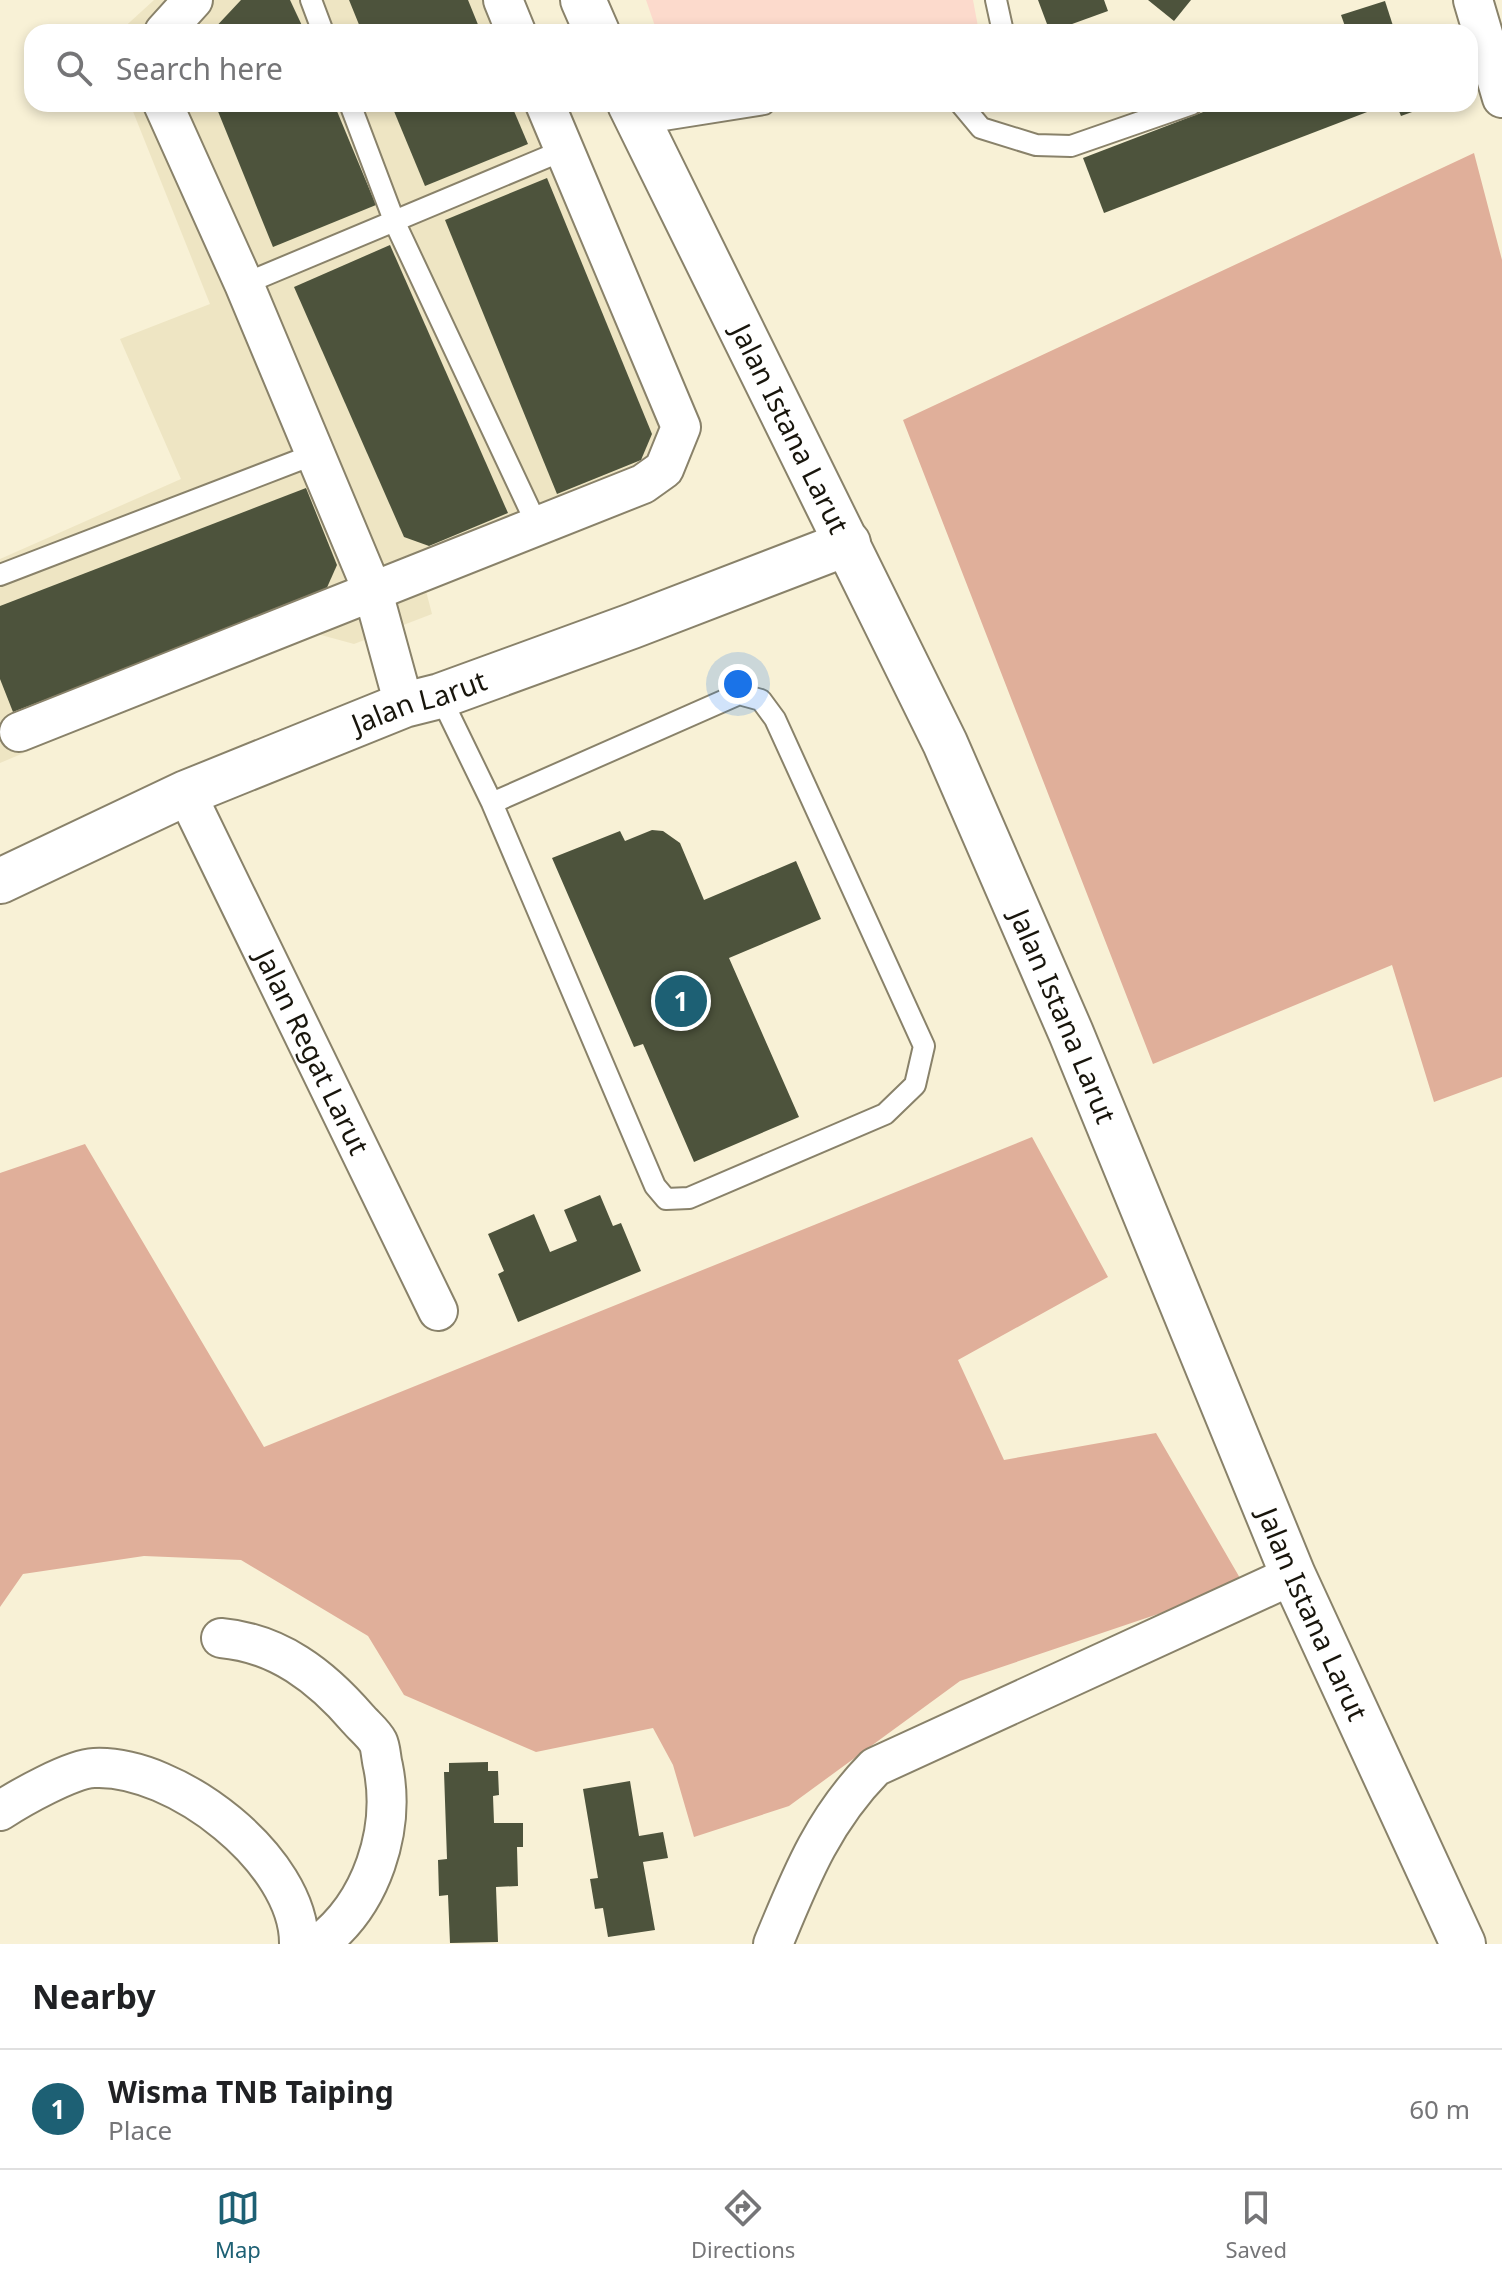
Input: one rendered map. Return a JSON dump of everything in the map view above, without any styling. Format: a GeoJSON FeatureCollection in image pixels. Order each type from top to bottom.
{"type":"FeatureCollection","features":[{"type":"Feature","properties":{"kind":"main road"},"geometry":{"type":"LineString","coordinates":[[583,0],[594,24]]}},
{"type":"Feature","properties":{"kind":"main road","name":"Jalan Istana Larut"},"geometry":{"type":"LineString","coordinates":[[634,114],[945,743],[1071,1033],[1293,1575],[1463,1944]]}},
{"type":"Feature","properties":{"kind":"main road","name":"Jalan Larut"},"geometry":{"type":"LineString","coordinates":[[0,881],[186,793],[422,700],[848,543]]}},
{"type":"Feature","properties":{"kind":"street"},"geometry":{"type":"LineString","coordinates":[[171,24],[193,0]]}},
{"type":"Feature","properties":{"kind":"street"},"geometry":{"type":"LineString","coordinates":[[503,0],[513,24]]}},
{"type":"Feature","properties":{"kind":"street"},"geometry":{"type":"LineString","coordinates":[[1473,0],[1502,98]]}},
{"type":"Feature","properties":{"kind":"street"},"geometry":{"type":"LineString","coordinates":[[167,112],[244,284],[373,592],[422,700]]}},
{"type":"Feature","properties":{"kind":"street"},"geometry":{"type":"LineString","coordinates":[[9,735],[538,527],[643,484],[664,469],[681,427],[548,112]]}},
{"type":"Feature","properties":{"kind":"street","name":"Jalan Regat Larut"},"geometry":{"type":"LineString","coordinates":[[186,793],[438,1311]]}},
{"type":"Feature","properties":{"kind":"street"},"geometry":{"type":"LineString","coordinates":[[773,1944],[804,1869],[844,1798],[875,1767],[1293,1575]]}},
{"type":"Feature","properties":{"kind":"street"},"geometry":{"type":"LineString","coordinates":[[221,1638],[244,1640],[296,1661],[339,1697],[377,1742],[389,1798],[383,1841],[362,1896],[340,1928],[319,1944]]}},
{"type":"Feature","properties":{"kind":"street"},"geometry":{"type":"LineString","coordinates":[[0,1811],[27,1793],[93,1768],[154,1778],[217,1814],[262,1854],[299,1921],[299,1944]]}},
{"type":"Feature","properties":{"kind":"lane"},"geometry":{"type":"LineString","coordinates":[[311,0],[320,24]]}},
{"type":"Feature","properties":{"kind":"lane"},"geometry":{"type":"LineString","coordinates":[[996,0],[1001,24]]}},
{"type":"Feature","properties":{"kind":"lane"},"geometry":{"type":"LineString","coordinates":[[353,112],[395,223],[538,527]]}},
{"type":"Feature","properties":{"kind":"lane"},"geometry":{"type":"LineString","coordinates":[[634,114],[660,112]]}},
{"type":"Feature","properties":{"kind":"lane"},"geometry":{"type":"LineString","coordinates":[[968,112],[981,128],[1036,145],[1071,146],[1169,112]]}},
{"type":"Feature","properties":{"kind":"lane"},"geometry":{"type":"LineString","coordinates":[[244,284],[564,150]]}},
{"type":"Feature","properties":{"kind":"lane"},"geometry":{"type":"LineString","coordinates":[[0,575],[315,454]]}},
{"type":"Feature","properties":{"kind":"lane"},"geometry":{"type":"LineString","coordinates":[[422,700],[492,803],[655,1186],[666,1199],[689,1198],[885,1114],[915,1085],[924,1046],[775,719],[761,700],[739,694],[492,803]]}},
{"type":"Feature","properties":{"kind":"shaded area"},"geometry":{"type":"Polygon","coordinates":[[[154,0],[511,0],[521,24],[128,24],[154,0]]]}},
{"type":"Feature","properties":{"kind":"shaded area"},"geometry":{"type":"Polygon","coordinates":[[[646,0],[973,0],[978,24],[654,24],[646,0]]]}},
{"type":"Feature","properties":{"kind":"shaded area"},"geometry":{"type":"Polygon","coordinates":[[[133,112],[556,112],[692,431],[653,498],[426,591],[432,614],[354,644],[310,632],[0,763],[0,559],[181,479],[120,339],[210,304],[133,112]]]}},
{"type":"Feature","properties":{"kind":"shaded area"},"geometry":{"type":"Polygon","coordinates":[[[1474,153],[1502,260],[1502,1077],[1434,1102],[1392,965],[1153,1064],[903,420],[1474,153]]]}},
{"type":"Feature","properties":{"kind":"shaded area"},"geometry":{"type":"Polygon","coordinates":[[[1032,1137],[1108,1277],[958,1360],[1004,1460],[1156,1433],[1244,1585],[960,1681],[789,1806],[694,1837],[673,1765],[653,1728],[536,1752],[404,1695],[368,1636],[241,1560],[144,1556],[23,1574],[0,1607],[0,1173],[85,1144],[264,1447],[1032,1137]]]}},
{"type":"Feature","properties":{"kind":"building"},"geometry":{"type":"Polygon","coordinates":[[[241,0],[290,0],[301,24],[218,24],[241,0]]]}},
{"type":"Feature","properties":{"kind":"building"},"geometry":{"type":"Polygon","coordinates":[[[349,0],[468,0],[478,24],[359,24],[349,0]]]}},
{"type":"Feature","properties":{"kind":"building"},"geometry":{"type":"Polygon","coordinates":[[[1038,0],[1104,0],[1108,11],[1072,24],[1047,24],[1038,0]]]}},
{"type":"Feature","properties":{"kind":"building"},"geometry":{"type":"Polygon","coordinates":[[[1148,0],[1191,0],[1174,21],[1148,0]]]}},
{"type":"Feature","properties":{"kind":"building"},"geometry":{"type":"Polygon","coordinates":[[[1385,1],[1392,24],[1344,24],[1341,15],[1385,1]]]}},
{"type":"Feature","properties":{"kind":"building"},"geometry":{"type":"Polygon","coordinates":[[[218,112],[337,112],[376,205],[273,247],[218,112]]]}},
{"type":"Feature","properties":{"kind":"building"},"geometry":{"type":"Polygon","coordinates":[[[394,112],[514,112],[528,144],[425,186],[394,112]]]}},
{"type":"Feature","properties":{"kind":"building"},"geometry":{"type":"Polygon","coordinates":[[[1203,112],[1367,112],[1104,213],[1083,158],[1203,112]]]}},
{"type":"Feature","properties":{"kind":"building"},"geometry":{"type":"Polygon","coordinates":[[[547,178],[652,434],[641,460],[557,494],[445,220],[547,178]]]}},
{"type":"Feature","properties":{"kind":"building"},"geometry":{"type":"Polygon","coordinates":[[[390,245],[508,513],[429,546],[404,537],[294,287],[390,245]]]}},
{"type":"Feature","properties":{"kind":"building"},"geometry":{"type":"Polygon","coordinates":[[[306,488],[337,565],[325,592],[13,712],[0,679],[0,606],[306,488]]]}},
{"type":"Feature","properties":{"kind":"building"},"geometry":{"type":"Polygon","coordinates":[[[652,830],[663,831],[680,843],[704,900],[796,861],[821,919],[729,958],[799,1117],[694,1162],[643,1044],[634,1047],[552,858],[620,831],[625,841],[652,830]]]}},
{"type":"Feature","properties":{"kind":"building"},"geometry":{"type":"Polygon","coordinates":[[[600,1195],[613,1226],[621,1223],[641,1271],[518,1322],[498,1274],[504,1271],[488,1234],[534,1214],[550,1252],[577,1241],[564,1210],[600,1195]]]}},
{"type":"Feature","properties":{"kind":"building"},"geometry":{"type":"Polygon","coordinates":[[[488,1762],[488,1771],[498,1771],[499,1795],[493,1796],[494,1823],[523,1823],[523,1847],[517,1847],[518,1886],[496,1887],[498,1942],[450,1943],[448,1895],[439,1896],[438,1860],[447,1859],[444,1772],[449,1772],[449,1763],[488,1762]]]}},
{"type":"Feature","properties":{"kind":"building"},"geometry":{"type":"Polygon","coordinates":[[[630,1781],[639,1836],[663,1832],[668,1858],[643,1862],[655,1930],[608,1937],[603,1908],[595,1909],[590,1879],[598,1878],[583,1789],[630,1781]]]}},
{"type":"Feature","properties":{"kind":"place","name":"Wisma TNB Taiping"},"geometry":{"type":"Point","coordinates":[681,1001]}}]}
